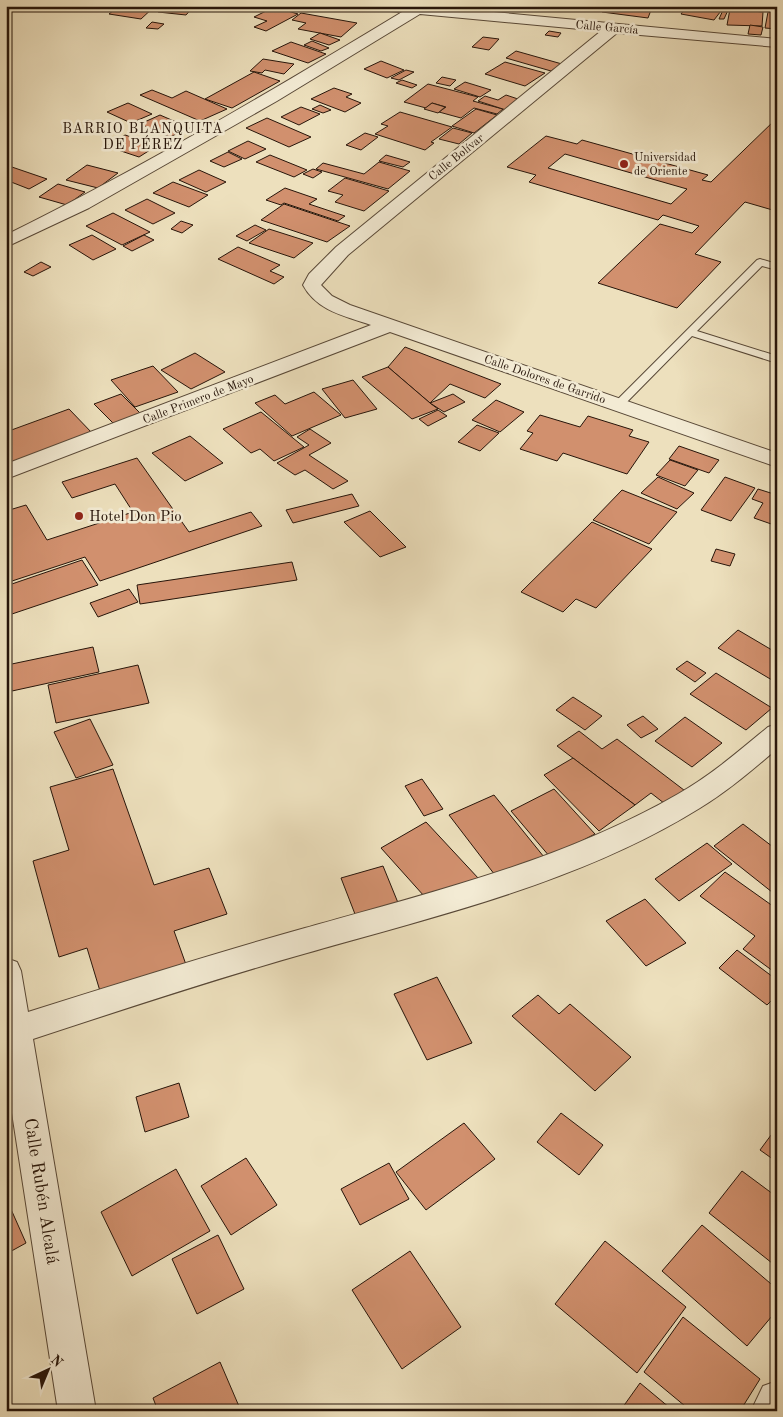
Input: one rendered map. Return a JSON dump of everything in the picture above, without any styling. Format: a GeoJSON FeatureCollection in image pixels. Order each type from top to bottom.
{"type":"FeatureCollection","features":[{"type":"Feature","properties":{"kind":"street","name":"Calle García"},"geometry":{"type":"LineString","coordinates":[[378,6],[420,8],[777,43]]}},
{"type":"Feature","properties":{"kind":"street"},"geometry":{"type":"LineString","coordinates":[[6,242],[108,190],[271,98],[420,8]]}},
{"type":"Feature","properties":{"kind":"street","name":"Calle Bolívar"},"geometry":{"type":"LineString","coordinates":[[316,294],[312,285],[316,278],[342,251],[614,28]]}},
{"type":"Feature","properties":{"kind":"street","name":"Calle Dolores de Garrido"},"geometry":{"type":"LineString","coordinates":[[316,294],[327,302],[343,309],[777,460]]}},
{"type":"Feature","properties":{"kind":"street","name":"Calle Primero de Mayo"},"geometry":{"type":"LineString","coordinates":[[6,472],[390,325]]}},
{"type":"Feature","properties":{"kind":"street"},"geometry":{"type":"LineString","coordinates":[[16,1030],[197,972],[523,876],[585,852],[645,826],[689,802],[733,772],[777,734]]}},
{"type":"Feature","properties":{"kind":"street","name":"Calle Rubén Alcalá"},"geometry":{"type":"LineString","coordinates":[[6,971],[77,1411]]}},
{"type":"Feature","properties":{"kind":"street"},"geometry":{"type":"LineString","coordinates":[[770,1411],[777,1400]]}},
{"type":"Feature","properties":{"kind":"lane"},"geometry":{"type":"LineString","coordinates":[[618,405],[760,262],[777,267]]}},
{"type":"Feature","properties":{"kind":"lane"},"geometry":{"type":"LineString","coordinates":[[690,332],[777,360]]}},
{"type":"Feature","properties":{"kind":"building"},"geometry":{"type":"Polygon","coordinates":[[[119,6],[155,6],[141,19],[109,14],[119,6]]]}},
{"type":"Feature","properties":{"kind":"building"},"geometry":{"type":"Polygon","coordinates":[[[164,6],[194,6],[186,15],[158,12],[164,6]]]}},
{"type":"Feature","properties":{"kind":"building"},"geometry":{"type":"Polygon","coordinates":[[[465,6],[501,6],[496,12],[465,6]]]}},
{"type":"Feature","properties":{"kind":"building"},"geometry":{"type":"Polygon","coordinates":[[[605,6],[623,6],[651,10],[648,18],[602,12],[605,6]]]}},
{"type":"Feature","properties":{"kind":"building"},"geometry":{"type":"Polygon","coordinates":[[[687,6],[724,7],[714,20],[681,14],[687,6]]]}},
{"type":"Feature","properties":{"kind":"building"},"geometry":{"type":"Polygon","coordinates":[[[274,7],[298,14],[266,31],[254,27],[267,21],[254,17],[274,7]]]}},
{"type":"Feature","properties":{"kind":"building"},"geometry":{"type":"Polygon","coordinates":[[[724,8],[729,8],[724,19],[719,19],[724,8]]]}},
{"type":"Feature","properties":{"kind":"building"},"geometry":{"type":"Polygon","coordinates":[[[730,9],[763,12],[762,26],[727,25],[730,9]]]}},
{"type":"Feature","properties":{"kind":"building"},"geometry":{"type":"Polygon","coordinates":[[[768,12],[777,13],[777,29],[765,28],[768,12]]]}},
{"type":"Feature","properties":{"kind":"building"},"geometry":{"type":"Polygon","coordinates":[[[301,13],[357,23],[341,37],[298,29],[306,23],[292,20],[301,13]]]}},
{"type":"Feature","properties":{"kind":"building"},"geometry":{"type":"Polygon","coordinates":[[[152,22],[164,24],[158,29],[146,28],[152,22]]]}},
{"type":"Feature","properties":{"kind":"building"},"geometry":{"type":"Polygon","coordinates":[[[750,25],[763,27],[761,35],[748,34],[750,25]]]}},
{"type":"Feature","properties":{"kind":"building"},"geometry":{"type":"Polygon","coordinates":[[[549,31],[561,33],[558,37],[545,35],[549,31]]]}},
{"type":"Feature","properties":{"kind":"building"},"geometry":{"type":"Polygon","coordinates":[[[320,33],[340,40],[329,45],[310,39],[320,33]]]}},
{"type":"Feature","properties":{"kind":"building"},"geometry":{"type":"Polygon","coordinates":[[[483,37],[499,39],[489,50],[472,47],[483,37]]]}},
{"type":"Feature","properties":{"kind":"building"},"geometry":{"type":"Polygon","coordinates":[[[312,41],[329,48],[321,51],[304,45],[312,41]]]}},
{"type":"Feature","properties":{"kind":"building"},"geometry":{"type":"Polygon","coordinates":[[[291,42],[326,54],[308,63],[272,51],[291,42]]]}},
{"type":"Feature","properties":{"kind":"building"},"geometry":{"type":"Polygon","coordinates":[[[516,51],[562,64],[551,71],[506,58],[516,51]]]}},
{"type":"Feature","properties":{"kind":"building"},"geometry":{"type":"Polygon","coordinates":[[[263,59],[294,64],[284,74],[265,70],[262,73],[250,71],[263,59]]]}},
{"type":"Feature","properties":{"kind":"building"},"geometry":{"type":"Polygon","coordinates":[[[381,61],[404,70],[387,78],[364,69],[381,61]]]}},
{"type":"Feature","properties":{"kind":"building"},"geometry":{"type":"Polygon","coordinates":[[[505,62],[545,73],[525,86],[485,74],[505,62]]]}},
{"type":"Feature","properties":{"kind":"building"},"geometry":{"type":"Polygon","coordinates":[[[406,70],[414,72],[399,80],[391,78],[406,70]]]}},
{"type":"Feature","properties":{"kind":"building"},"geometry":{"type":"Polygon","coordinates":[[[254,72],[280,81],[232,108],[205,99],[254,72]]]}},
{"type":"Feature","properties":{"kind":"building"},"geometry":{"type":"Polygon","coordinates":[[[442,77],[456,80],[450,86],[436,83],[442,77]]]}},
{"type":"Feature","properties":{"kind":"building"},"geometry":{"type":"Polygon","coordinates":[[[402,80],[417,85],[412,88],[396,83],[402,80]]]}},
{"type":"Feature","properties":{"kind":"building"},"geometry":{"type":"Polygon","coordinates":[[[465,82],[491,90],[480,97],[454,89],[465,82]]]}},
{"type":"Feature","properties":{"kind":"building"},"geometry":{"type":"Polygon","coordinates":[[[428,84],[478,97],[473,101],[503,109],[497,114],[474,108],[461,118],[439,112],[446,107],[432,103],[426,108],[404,102],[428,84]]]}},
{"type":"Feature","properties":{"kind":"building"},"geometry":{"type":"Polygon","coordinates":[[[334,88],[352,94],[346,97],[361,103],[345,112],[311,99],[334,88]]]}},
{"type":"Feature","properties":{"kind":"building"},"geometry":{"type":"Polygon","coordinates":[[[152,90],[172,98],[186,91],[227,109],[200,121],[140,95],[152,90]]]}},
{"type":"Feature","properties":{"kind":"building"},"geometry":{"type":"Polygon","coordinates":[[[506,95],[521,100],[506,110],[478,101],[485,96],[498,100],[506,95]]]}},
{"type":"Feature","properties":{"kind":"building"},"geometry":{"type":"Polygon","coordinates":[[[128,103],[152,114],[131,123],[107,112],[128,103]]]}},
{"type":"Feature","properties":{"kind":"building"},"geometry":{"type":"Polygon","coordinates":[[[432,103],[445,107],[438,113],[424,109],[432,103]]]}},
{"type":"Feature","properties":{"kind":"building"},"geometry":{"type":"Polygon","coordinates":[[[320,105],[331,110],[323,113],[312,109],[320,105]]]}},
{"type":"Feature","properties":{"kind":"building"},"geometry":{"type":"Polygon","coordinates":[[[301,107],[320,114],[299,125],[281,117],[301,107]]]}},
{"type":"Feature","properties":{"kind":"building"},"geometry":{"type":"Polygon","coordinates":[[[476,109],[497,115],[474,133],[452,126],[476,109]]]}},
{"type":"Feature","properties":{"kind":"building"},"geometry":{"type":"Polygon","coordinates":[[[400,112],[452,127],[431,142],[434,143],[425,150],[375,134],[388,126],[381,124],[400,112]]]}},
{"type":"Feature","properties":{"kind":"building"},"geometry":{"type":"Polygon","coordinates":[[[160,115],[190,128],[170,137],[140,124],[160,115]]]}},
{"type":"Feature","properties":{"kind":"building"},"geometry":{"type":"Polygon","coordinates":[[[267,118],[311,137],[289,147],[246,128],[267,118]]]}},
{"type":"Feature","properties":{"kind":"building"},"geometry":{"type":"Polygon","coordinates":[[[776,119],[777,215],[773,214],[776,211],[745,202],[695,254],[721,262],[677,308],[598,283],[660,224],[692,233],[699,226],[663,215],[658,220],[529,182],[536,175],[507,167],[546,136],[577,144],[582,140],[708,175],[702,180],[711,182],[776,119]],[[565,154],[548,168],[671,204],[687,189],[565,154]]]}},
{"type":"Feature","properties":{"kind":"building"},"geometry":{"type":"Polygon","coordinates":[[[453,128],[472,133],[459,144],[439,139],[453,128]]]}},
{"type":"Feature","properties":{"kind":"building"},"geometry":{"type":"Polygon","coordinates":[[[365,133],[378,137],[361,150],[346,145],[365,133]]]}},
{"type":"Feature","properties":{"kind":"building"},"geometry":{"type":"Polygon","coordinates":[[[125,135],[158,145],[139,157],[106,146],[125,135]]]}},
{"type":"Feature","properties":{"kind":"building"},"geometry":{"type":"Polygon","coordinates":[[[248,141],[266,149],[245,159],[228,151],[248,141]]]}},
{"type":"Feature","properties":{"kind":"building"},"geometry":{"type":"Polygon","coordinates":[[[228,152],[242,159],[224,167],[210,161],[228,152]]]}},
{"type":"Feature","properties":{"kind":"building"},"geometry":{"type":"Polygon","coordinates":[[[270,155],[307,170],[294,177],[256,162],[270,155]]]}},
{"type":"Feature","properties":{"kind":"building"},"geometry":{"type":"Polygon","coordinates":[[[386,155],[410,162],[403,167],[379,161],[386,155]]]}},
{"type":"Feature","properties":{"kind":"building"},"geometry":{"type":"Polygon","coordinates":[[[379,162],[410,171],[388,189],[316,169],[323,163],[364,174],[379,162]]]}},
{"type":"Feature","properties":{"kind":"building"},"geometry":{"type":"Polygon","coordinates":[[[6,165],[47,179],[29,189],[6,180],[6,165]]]}},
{"type":"Feature","properties":{"kind":"building"},"geometry":{"type":"Polygon","coordinates":[[[87,165],[118,173],[98,188],[66,180],[87,165]]]}},
{"type":"Feature","properties":{"kind":"building"},"geometry":{"type":"Polygon","coordinates":[[[313,169],[322,172],[313,178],[303,174],[313,169]]]}},
{"type":"Feature","properties":{"kind":"building"},"geometry":{"type":"Polygon","coordinates":[[[199,170],[226,182],[206,192],[179,180],[199,170]]]}},
{"type":"Feature","properties":{"kind":"building"},"geometry":{"type":"Polygon","coordinates":[[[345,178],[389,191],[364,211],[335,202],[343,195],[328,191],[345,178]]]}},
{"type":"Feature","properties":{"kind":"building"},"geometry":{"type":"Polygon","coordinates":[[[173,182],[208,195],[189,207],[153,193],[173,182]]]}},
{"type":"Feature","properties":{"kind":"building"},"geometry":{"type":"Polygon","coordinates":[[[58,184],[85,192],[67,205],[39,197],[58,184]]]}},
{"type":"Feature","properties":{"kind":"building"},"geometry":{"type":"Polygon","coordinates":[[[285,188],[317,199],[309,204],[345,216],[338,221],[284,203],[281,205],[266,200],[285,188]]]}},
{"type":"Feature","properties":{"kind":"building"},"geometry":{"type":"Polygon","coordinates":[[[147,199],[175,213],[153,224],[125,210],[147,199]]]}},
{"type":"Feature","properties":{"kind":"building"},"geometry":{"type":"Polygon","coordinates":[[[284,204],[350,226],[327,242],[261,220],[284,204]]]}},
{"type":"Feature","properties":{"kind":"building"},"geometry":{"type":"Polygon","coordinates":[[[113,213],[150,232],[122,245],[86,226],[113,213]]]}},
{"type":"Feature","properties":{"kind":"building"},"geometry":{"type":"Polygon","coordinates":[[[181,221],[193,225],[182,233],[171,229],[181,221]]]}},
{"type":"Feature","properties":{"kind":"building"},"geometry":{"type":"Polygon","coordinates":[[[255,225],[266,230],[247,241],[236,236],[255,225]]]}},
{"type":"Feature","properties":{"kind":"building"},"geometry":{"type":"Polygon","coordinates":[[[269,229],[313,243],[294,258],[249,243],[269,229]]]}},
{"type":"Feature","properties":{"kind":"building"},"geometry":{"type":"Polygon","coordinates":[[[92,235],[116,249],[93,260],[69,245],[92,235]]]}},
{"type":"Feature","properties":{"kind":"building"},"geometry":{"type":"Polygon","coordinates":[[[144,235],[154,240],[132,251],[123,246],[144,235]]]}},
{"type":"Feature","properties":{"kind":"building"},"geometry":{"type":"Polygon","coordinates":[[[238,247],[280,265],[270,271],[284,277],[274,284],[218,259],[238,247]]]}},
{"type":"Feature","properties":{"kind":"building"},"geometry":{"type":"Polygon","coordinates":[[[41,262],[51,267],[33,276],[24,272],[41,262]]]}},
{"type":"Feature","properties":{"kind":"building"},"geometry":{"type":"Polygon","coordinates":[[[405,347],[501,384],[485,398],[450,384],[430,403],[388,367],[405,347]]]}},
{"type":"Feature","properties":{"kind":"building"},"geometry":{"type":"Polygon","coordinates":[[[195,353],[225,372],[191,389],[161,370],[195,353]]]}},
{"type":"Feature","properties":{"kind":"building"},"geometry":{"type":"Polygon","coordinates":[[[153,366],[178,392],[135,407],[111,380],[153,366]]]}},
{"type":"Feature","properties":{"kind":"building"},"geometry":{"type":"Polygon","coordinates":[[[388,367],[438,409],[412,419],[362,377],[388,367]]]}},
{"type":"Feature","properties":{"kind":"building"},"geometry":{"type":"Polygon","coordinates":[[[353,380],[377,409],[345,418],[322,389],[353,380]]]}},
{"type":"Feature","properties":{"kind":"building"},"geometry":{"type":"Polygon","coordinates":[[[314,392],[341,415],[292,436],[255,403],[275,395],[285,404],[314,392]]]}},
{"type":"Feature","properties":{"kind":"building"},"geometry":{"type":"Polygon","coordinates":[[[121,394],[141,414],[114,424],[94,404],[121,394]]]}},
{"type":"Feature","properties":{"kind":"building"},"geometry":{"type":"Polygon","coordinates":[[[453,394],[465,402],[444,412],[430,403],[453,394]]]}},
{"type":"Feature","properties":{"kind":"building"},"geometry":{"type":"Polygon","coordinates":[[[496,400],[524,412],[500,432],[472,420],[496,400]]]}},
{"type":"Feature","properties":{"kind":"building"},"geometry":{"type":"Polygon","coordinates":[[[69,409],[93,434],[6,467],[6,432],[69,409]]]}},
{"type":"Feature","properties":{"kind":"building"},"geometry":{"type":"Polygon","coordinates":[[[438,410],[447,416],[428,426],[419,419],[438,410]]]}},
{"type":"Feature","properties":{"kind":"building"},"geometry":{"type":"Polygon","coordinates":[[[261,412],[304,447],[274,461],[260,449],[251,453],[223,429],[261,412]]]}},
{"type":"Feature","properties":{"kind":"building"},"geometry":{"type":"Polygon","coordinates":[[[540,415],[580,427],[588,416],[633,430],[629,436],[649,442],[627,474],[563,453],[557,461],[520,449],[533,433],[527,431],[540,415]]]}},
{"type":"Feature","properties":{"kind":"building"},"geometry":{"type":"Polygon","coordinates":[[[477,425],[499,433],[480,451],[458,442],[477,425]]]}},
{"type":"Feature","properties":{"kind":"building"},"geometry":{"type":"Polygon","coordinates":[[[310,429],[331,443],[309,455],[348,481],[333,489],[305,470],[295,475],[277,463],[309,445],[297,437],[310,429]]]}},
{"type":"Feature","properties":{"kind":"building"},"geometry":{"type":"Polygon","coordinates":[[[190,436],[223,463],[185,481],[152,453],[190,436]]]}},
{"type":"Feature","properties":{"kind":"building"},"geometry":{"type":"Polygon","coordinates":[[[679,446],[719,460],[709,473],[669,459],[679,446]]]}},
{"type":"Feature","properties":{"kind":"building"},"geometry":{"type":"Polygon","coordinates":[[[137,458],[189,532],[251,512],[262,526],[100,581],[85,557],[6,583],[6,511],[26,505],[47,540],[133,512],[115,484],[72,498],[62,482],[137,458]]]}},
{"type":"Feature","properties":{"kind":"building"},"geometry":{"type":"Polygon","coordinates":[[[670,460],[698,470],[685,486],[656,475],[670,460]]]}},
{"type":"Feature","properties":{"kind":"building"},"geometry":{"type":"Polygon","coordinates":[[[658,477],[694,493],[677,509],[641,493],[658,477]]]}},
{"type":"Feature","properties":{"kind":"building"},"geometry":{"type":"Polygon","coordinates":[[[725,477],[755,488],[731,521],[701,510],[725,477]]]}},
{"type":"Feature","properties":{"kind":"building"},"geometry":{"type":"Polygon","coordinates":[[[758,489],[777,495],[777,526],[754,518],[763,503],[752,499],[758,489]]]}},
{"type":"Feature","properties":{"kind":"building"},"geometry":{"type":"Polygon","coordinates":[[[622,490],[677,512],[649,544],[593,520],[622,490]]]}},
{"type":"Feature","properties":{"kind":"building"},"geometry":{"type":"Polygon","coordinates":[[[352,494],[359,506],[293,523],[286,510],[352,494]]]}},
{"type":"Feature","properties":{"kind":"building"},"geometry":{"type":"Polygon","coordinates":[[[370,511],[406,547],[380,557],[344,522],[370,511]]]}},
{"type":"Feature","properties":{"kind":"building"},"geometry":{"type":"Polygon","coordinates":[[[592,522],[652,549],[596,608],[576,599],[563,612],[521,592],[592,522]]]}},
{"type":"Feature","properties":{"kind":"building"},"geometry":{"type":"Polygon","coordinates":[[[716,549],[735,554],[730,566],[711,561],[716,549]]]}},
{"type":"Feature","properties":{"kind":"building"},"geometry":{"type":"Polygon","coordinates":[[[82,560],[98,585],[6,616],[6,586],[82,560]]]}},
{"type":"Feature","properties":{"kind":"building"},"geometry":{"type":"Polygon","coordinates":[[[292,562],[297,580],[140,604],[137,585],[292,562]]]}},
{"type":"Feature","properties":{"kind":"building"},"geometry":{"type":"Polygon","coordinates":[[[129,589],[138,602],[98,617],[90,603],[129,589]]]}},
{"type":"Feature","properties":{"kind":"building"},"geometry":{"type":"Polygon","coordinates":[[[738,630],[777,653],[777,683],[718,648],[738,630]]]}},
{"type":"Feature","properties":{"kind":"building"},"geometry":{"type":"Polygon","coordinates":[[[93,647],[99,672],[12,691],[7,665],[93,647]]]}},
{"type":"Feature","properties":{"kind":"building"},"geometry":{"type":"Polygon","coordinates":[[[687,661],[706,673],[695,682],[676,669],[687,661]]]}},
{"type":"Feature","properties":{"kind":"building"},"geometry":{"type":"Polygon","coordinates":[[[138,665],[149,703],[56,723],[48,685],[138,665]]]}},
{"type":"Feature","properties":{"kind":"building"},"geometry":{"type":"Polygon","coordinates":[[[716,673],[772,708],[746,730],[690,694],[716,673]]]}},
{"type":"Feature","properties":{"kind":"building"},"geometry":{"type":"Polygon","coordinates":[[[573,697],[602,716],[585,730],[556,710],[573,697]]]}},
{"type":"Feature","properties":{"kind":"building"},"geometry":{"type":"Polygon","coordinates":[[[643,716],[658,729],[641,738],[627,725],[643,716]]]}},
{"type":"Feature","properties":{"kind":"building"},"geometry":{"type":"Polygon","coordinates":[[[685,717],[722,743],[692,767],[655,741],[685,717]]]}},
{"type":"Feature","properties":{"kind":"building"},"geometry":{"type":"Polygon","coordinates":[[[90,719],[113,765],[76,778],[54,732],[90,719]]]}},
{"type":"Feature","properties":{"kind":"building"},"geometry":{"type":"Polygon","coordinates":[[[579,731],[602,749],[617,739],[697,800],[678,814],[651,793],[635,805],[557,746],[579,731]]]}},
{"type":"Feature","properties":{"kind":"building"},"geometry":{"type":"Polygon","coordinates":[[[573,758],[635,805],[599,831],[544,775],[573,758]]]}},
{"type":"Feature","properties":{"kind":"building"},"geometry":{"type":"Polygon","coordinates":[[[113,769],[154,885],[209,868],[227,914],[174,931],[189,973],[103,1001],[87,948],[59,957],[33,861],[69,850],[50,787],[113,769]]]}},
{"type":"Feature","properties":{"kind":"building"},"geometry":{"type":"Polygon","coordinates":[[[422,779],[443,809],[424,816],[405,786],[422,779]]]}},
{"type":"Feature","properties":{"kind":"building"},"geometry":{"type":"Polygon","coordinates":[[[554,789],[595,834],[550,857],[511,811],[554,789]]]}},
{"type":"Feature","properties":{"kind":"building"},"geometry":{"type":"Polygon","coordinates":[[[494,795],[544,857],[498,879],[449,815],[494,795]]]}},
{"type":"Feature","properties":{"kind":"building"},"geometry":{"type":"Polygon","coordinates":[[[426,822],[479,879],[433,906],[381,848],[426,822]]]}},
{"type":"Feature","properties":{"kind":"building"},"geometry":{"type":"Polygon","coordinates":[[[743,824],[777,850],[777,896],[714,846],[743,824]]]}},
{"type":"Feature","properties":{"kind":"building"},"geometry":{"type":"Polygon","coordinates":[[[707,843],[732,864],[679,901],[655,879],[707,843]]]}},
{"type":"Feature","properties":{"kind":"building"},"geometry":{"type":"Polygon","coordinates":[[[383,866],[403,915],[360,927],[341,878],[383,866]]]}},
{"type":"Feature","properties":{"kind":"building"},"geometry":{"type":"Polygon","coordinates":[[[725,872],[777,909],[777,974],[743,949],[755,936],[700,896],[725,872]]]}},
{"type":"Feature","properties":{"kind":"building"},"geometry":{"type":"Polygon","coordinates":[[[645,899],[686,943],[646,966],[606,921],[645,899]]]}},
{"type":"Feature","properties":{"kind":"building"},"geometry":{"type":"Polygon","coordinates":[[[737,950],[777,980],[777,995],[767,1005],[719,968],[737,950]]]}},
{"type":"Feature","properties":{"kind":"building"},"geometry":{"type":"Polygon","coordinates":[[[437,977],[472,1043],[427,1060],[394,994],[437,977]]]}},
{"type":"Feature","properties":{"kind":"building"},"geometry":{"type":"Polygon","coordinates":[[[538,995],[559,1014],[570,1004],[631,1057],[595,1091],[512,1016],[538,995]]]}},
{"type":"Feature","properties":{"kind":"building"},"geometry":{"type":"Polygon","coordinates":[[[179,1083],[189,1117],[145,1132],[136,1097],[179,1083]]]}},
{"type":"Feature","properties":{"kind":"building"},"geometry":{"type":"Polygon","coordinates":[[[561,1113],[603,1145],[579,1175],[537,1142],[561,1113]]]}},
{"type":"Feature","properties":{"kind":"building"},"geometry":{"type":"Polygon","coordinates":[[[464,1123],[495,1159],[426,1210],[396,1172],[464,1123]]]}},
{"type":"Feature","properties":{"kind":"building"},"geometry":{"type":"Polygon","coordinates":[[[777,1127],[777,1162],[760,1150],[777,1127]]]}},
{"type":"Feature","properties":{"kind":"building"},"geometry":{"type":"Polygon","coordinates":[[[246,1158],[277,1205],[231,1235],[201,1186],[246,1158]]]}},
{"type":"Feature","properties":{"kind":"building"},"geometry":{"type":"Polygon","coordinates":[[[389,1163],[409,1199],[360,1225],[341,1189],[389,1163]]]}},
{"type":"Feature","properties":{"kind":"building"},"geometry":{"type":"Polygon","coordinates":[[[176,1169],[210,1231],[132,1276],[101,1212],[176,1169]]]}},
{"type":"Feature","properties":{"kind":"building"},"geometry":{"type":"Polygon","coordinates":[[[742,1171],[777,1197],[777,1267],[709,1213],[742,1171]]]}},
{"type":"Feature","properties":{"kind":"building"},"geometry":{"type":"Polygon","coordinates":[[[6,1198],[26,1243],[6,1254],[6,1198]]]}},
{"type":"Feature","properties":{"kind":"building"},"geometry":{"type":"Polygon","coordinates":[[[702,1225],[777,1289],[777,1310],[747,1346],[662,1271],[702,1225]]]}},
{"type":"Feature","properties":{"kind":"building"},"geometry":{"type":"Polygon","coordinates":[[[218,1235],[244,1289],[197,1314],[172,1259],[218,1235]]]}},
{"type":"Feature","properties":{"kind":"building"},"geometry":{"type":"Polygon","coordinates":[[[605,1241],[686,1307],[637,1373],[555,1304],[605,1241]]]}},
{"type":"Feature","properties":{"kind":"building"},"geometry":{"type":"Polygon","coordinates":[[[410,1251],[461,1327],[402,1369],[352,1290],[410,1251]]]}},
{"type":"Feature","properties":{"kind":"building"},"geometry":{"type":"Polygon","coordinates":[[[683,1317],[760,1379],[740,1411],[691,1411],[644,1372],[683,1317]]]}},
{"type":"Feature","properties":{"kind":"building"},"geometry":{"type":"Polygon","coordinates":[[[220,1362],[241,1411],[158,1411],[153,1398],[220,1362]]]}},
{"type":"Feature","properties":{"kind":"building"},"geometry":{"type":"Polygon","coordinates":[[[640,1383],[670,1408],[669,1411],[620,1411],[640,1383]]]}},
{"type":"Feature","properties":{"kind":"place","name":"Universidad de Oriente"},"geometry":{"type":"Point","coordinates":[624,164]}},
{"type":"Feature","properties":{"kind":"place","name":"Hotel Don Pio"},"geometry":{"type":"Point","coordinates":[79,516]}},
{"type":"Feature","properties":{"kind":"district","name":"BARRIO BLANQUITA DE PÉREZ"},"geometry":{"type":"Point","coordinates":[143,136]}}]}
